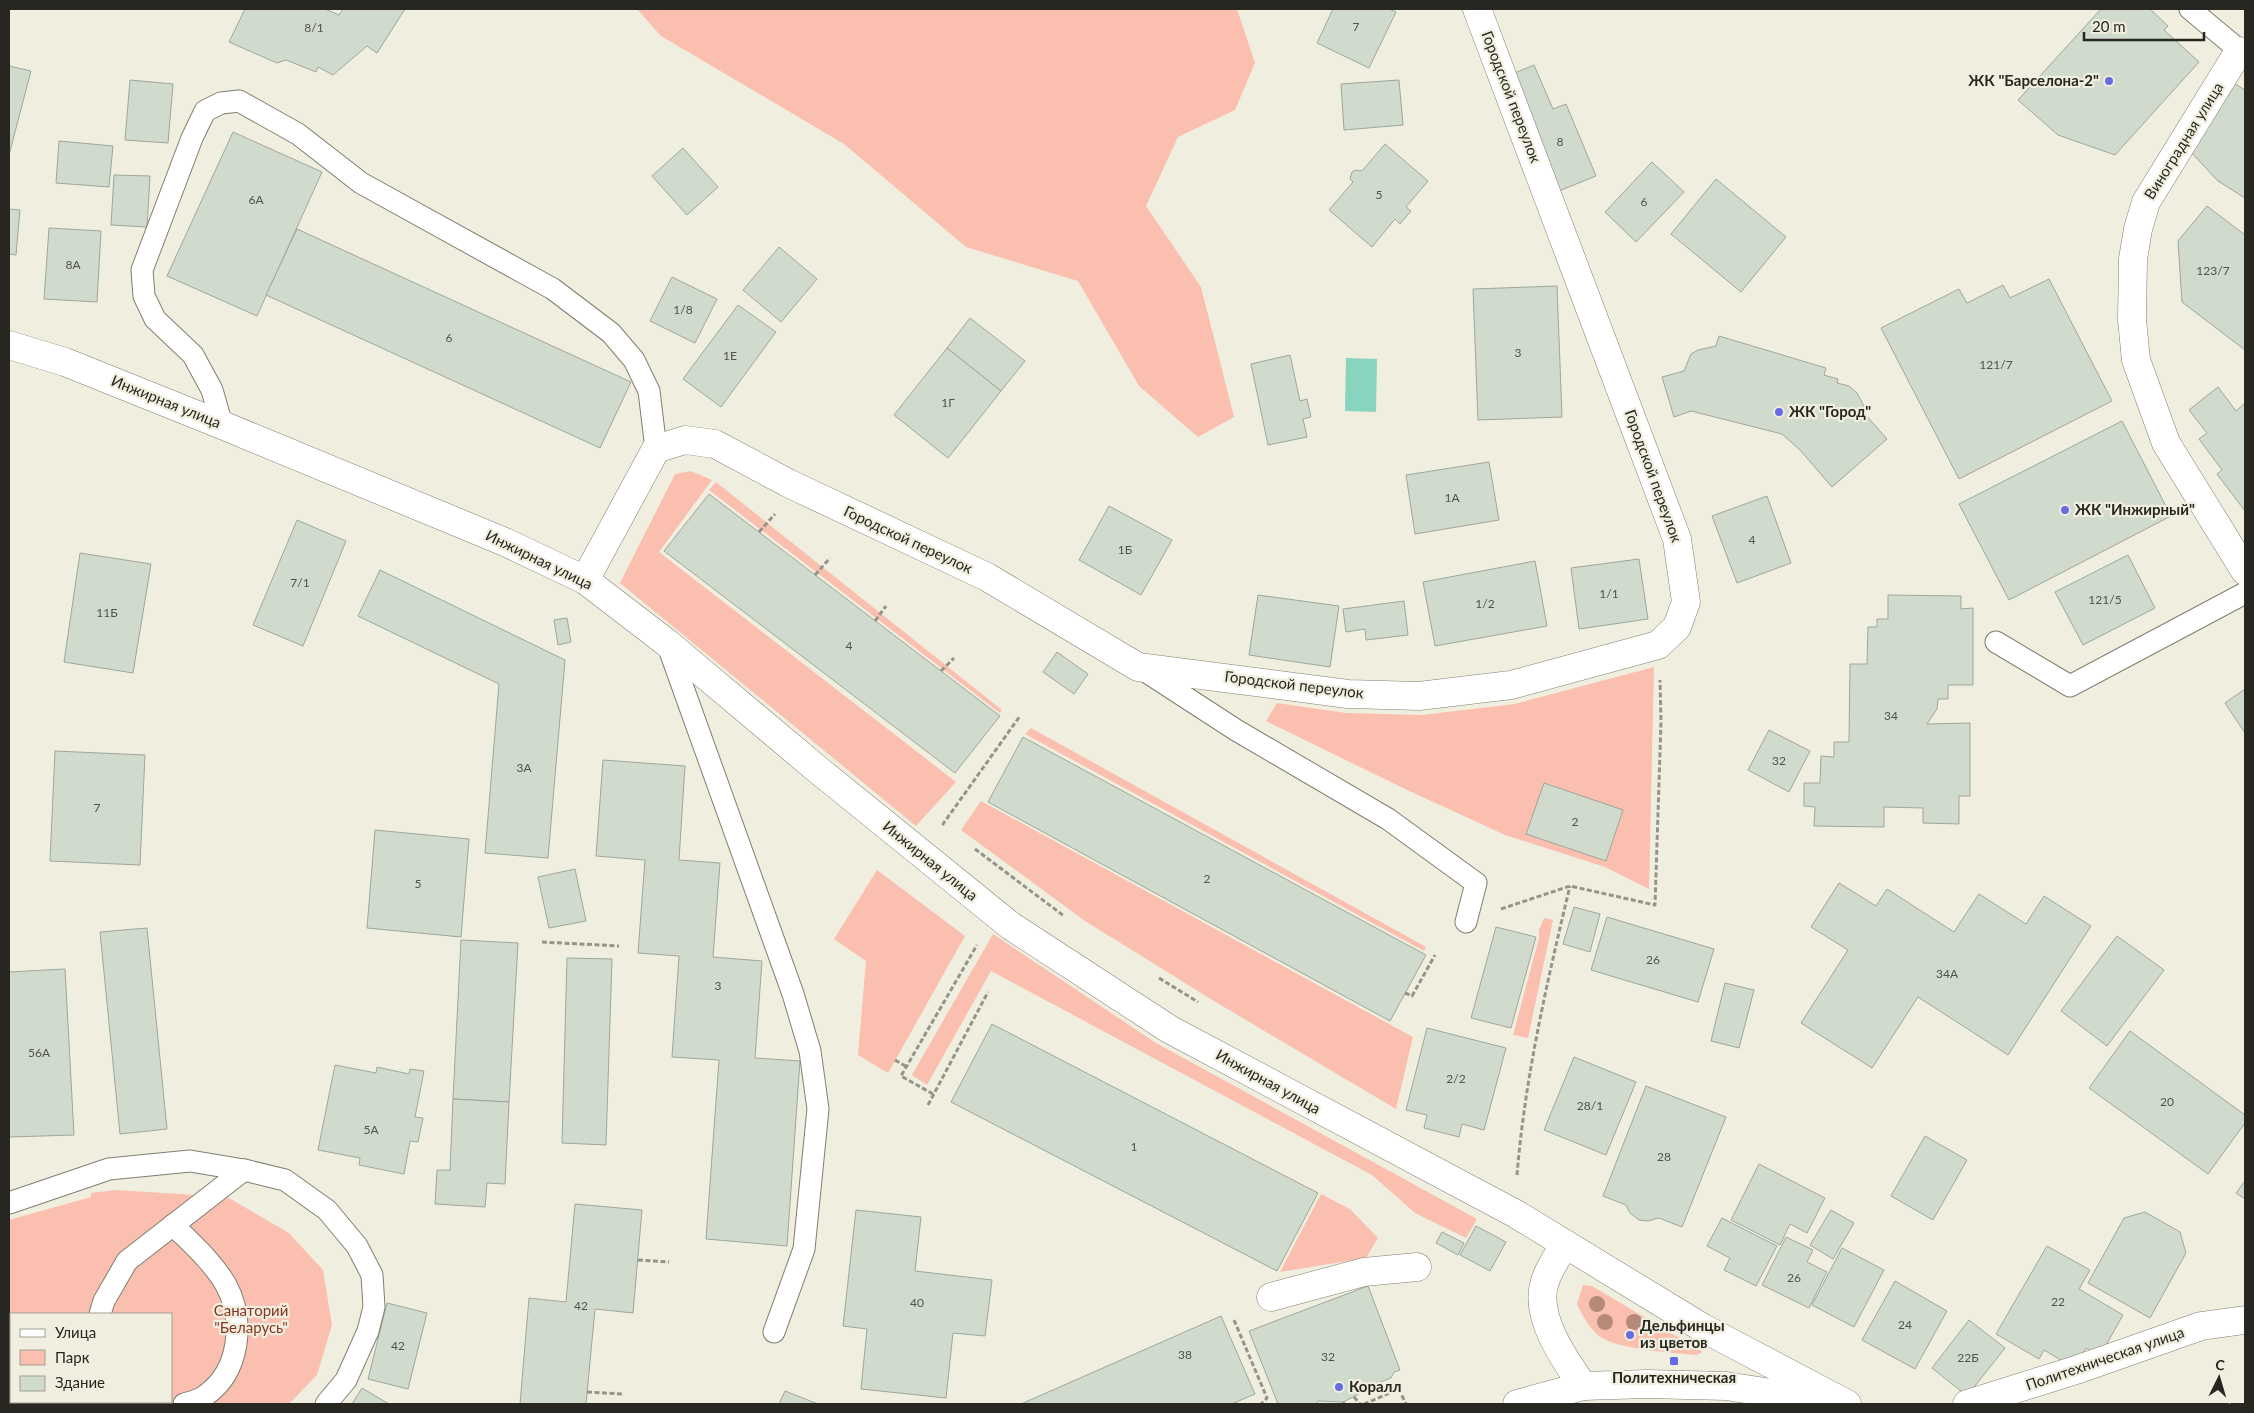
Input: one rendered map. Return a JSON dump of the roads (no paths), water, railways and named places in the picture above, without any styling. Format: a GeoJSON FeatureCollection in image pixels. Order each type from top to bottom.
{"type":"FeatureCollection","features":[{"type":"Feature","properties":{"kind":"street","name":"Городской переулок"},"geometry":{"type":"LineString","coordinates":[[656,449],[685,440],[715,444],[788,483],[986,577],[1138,667],[1348,694],[1419,696],[1511,685],[1658,645],[1678,626],[1686,602],[1677,539],[1477,9]]}},
{"type":"Feature","properties":{"kind":"street","name":"Виноградная улица"},"geometry":{"type":"LineString","coordinates":[[2242,53],[2146,202],[2138,229],[2133,259],[2132,320],[2136,360],[2166,443],[2245,571]]}},
{"type":"Feature","properties":{"kind":"street","name":"Инжирная улица"},"geometry":{"type":"LineString","coordinates":[[9,345],[65,362],[222,425],[505,542],[585,580],[667,643],[817,769],[1011,926],[1169,1028],[1516,1214],[1703,1328],[1847,1404]]}},
{"type":"Feature","properties":{"kind":"street"},"geometry":{"type":"LineString","coordinates":[[585,580],[656,449]]}},
{"type":"Feature","properties":{"kind":"street"},"geometry":{"type":"LineString","coordinates":[[1565,1244],[1544,1284],[1542,1302],[1546,1321],[1569,1365],[1583,1386]]}},
{"type":"Feature","properties":{"kind":"street"},"geometry":{"type":"LineString","coordinates":[[1271,1297],[1364,1272],[1417,1267]]}},
{"type":"Feature","properties":{"kind":"street","name":"Политехническая улица"},"geometry":{"type":"LineString","coordinates":[[1967,1404],[2076,1370],[2201,1326],[2245,1320]]}},
{"type":"Feature","properties":{"kind":"street"},"geometry":{"type":"LineString","coordinates":[[1517,1404],[1583,1386],[1647,1384],[1726,1386],[1843,1404]]}},
{"type":"Feature","properties":{"kind":"lane","name":"Виноградная улица"},"geometry":{"type":"LineString","coordinates":[[2190,9],[2242,53]]}},
{"type":"Feature","properties":{"kind":"lane"},"geometry":{"type":"LineString","coordinates":[[222,425],[212,390],[193,355],[155,319],[144,296],[142,270],[192,138],[205,111],[220,103],[238,102],[298,134],[361,183],[553,289],[611,333],[634,360],[649,391],[656,449]]}},
{"type":"Feature","properties":{"kind":"lane"},"geometry":{"type":"LineString","coordinates":[[1996,642],[2070,686],[2245,593]]}},
{"type":"Feature","properties":{"kind":"lane"},"geometry":{"type":"LineString","coordinates":[[667,643],[793,994],[810,1051],[818,1109],[804,1249],[774,1332]]}},
{"type":"Feature","properties":{"kind":"lane"},"geometry":{"type":"LineString","coordinates":[[1138,667],[1236,730],[1388,819],[1476,883],[1466,922]]}},
{"type":"Feature","properties":{"kind":"lane"},"geometry":{"type":"LineString","coordinates":[[9,1204],[109,1169],[190,1161],[244,1170],[284,1180],[328,1210],[357,1246],[372,1275],[374,1308],[368,1331],[346,1380],[326,1404]]}},
{"type":"Feature","properties":{"kind":"lane"},"geometry":{"type":"LineString","coordinates":[[100,1313],[104,1300],[127,1261],[244,1170]]}},
{"type":"Feature","properties":{"kind":"lane"},"geometry":{"type":"LineString","coordinates":[[173,1225],[210,1264],[226,1285],[236,1313],[236,1349],[224,1377],[205,1396],[184,1404]]}},
{"type":"Feature","properties":{"kind":"water"},"geometry":{"type":"Polygon","coordinates":[[[1346,358],[1377,359],[1376,412],[1345,411],[1346,358]]]}},
{"type":"Feature","properties":{"kind":"place","name":"ЖК \"Барселона-2\""},"geometry":{"type":"Point","coordinates":[2109,81]}},
{"type":"Feature","properties":{"kind":"place","name":"ЖК \"Город\""},"geometry":{"type":"Point","coordinates":[1779,412]}},
{"type":"Feature","properties":{"kind":"place","name":"ЖК \"Инжирный\""},"geometry":{"type":"Point","coordinates":[2065,510]}},
{"type":"Feature","properties":{"kind":"place","name":"Дельфинцы из цветов"},"geometry":{"type":"Point","coordinates":[1630,1335]}},
{"type":"Feature","properties":{"kind":"place","name":"Политехническая"},"geometry":{"type":"Point","coordinates":[1674,1361]}},
{"type":"Feature","properties":{"kind":"place","name":"Коралл"},"geometry":{"type":"Point","coordinates":[1339,1387]}},
{"type":"Feature","properties":{"kind":"park label","name":"Санаторий \"Беларусь\""},"geometry":{"type":"Point","coordinates":[251,1320]}}]}
